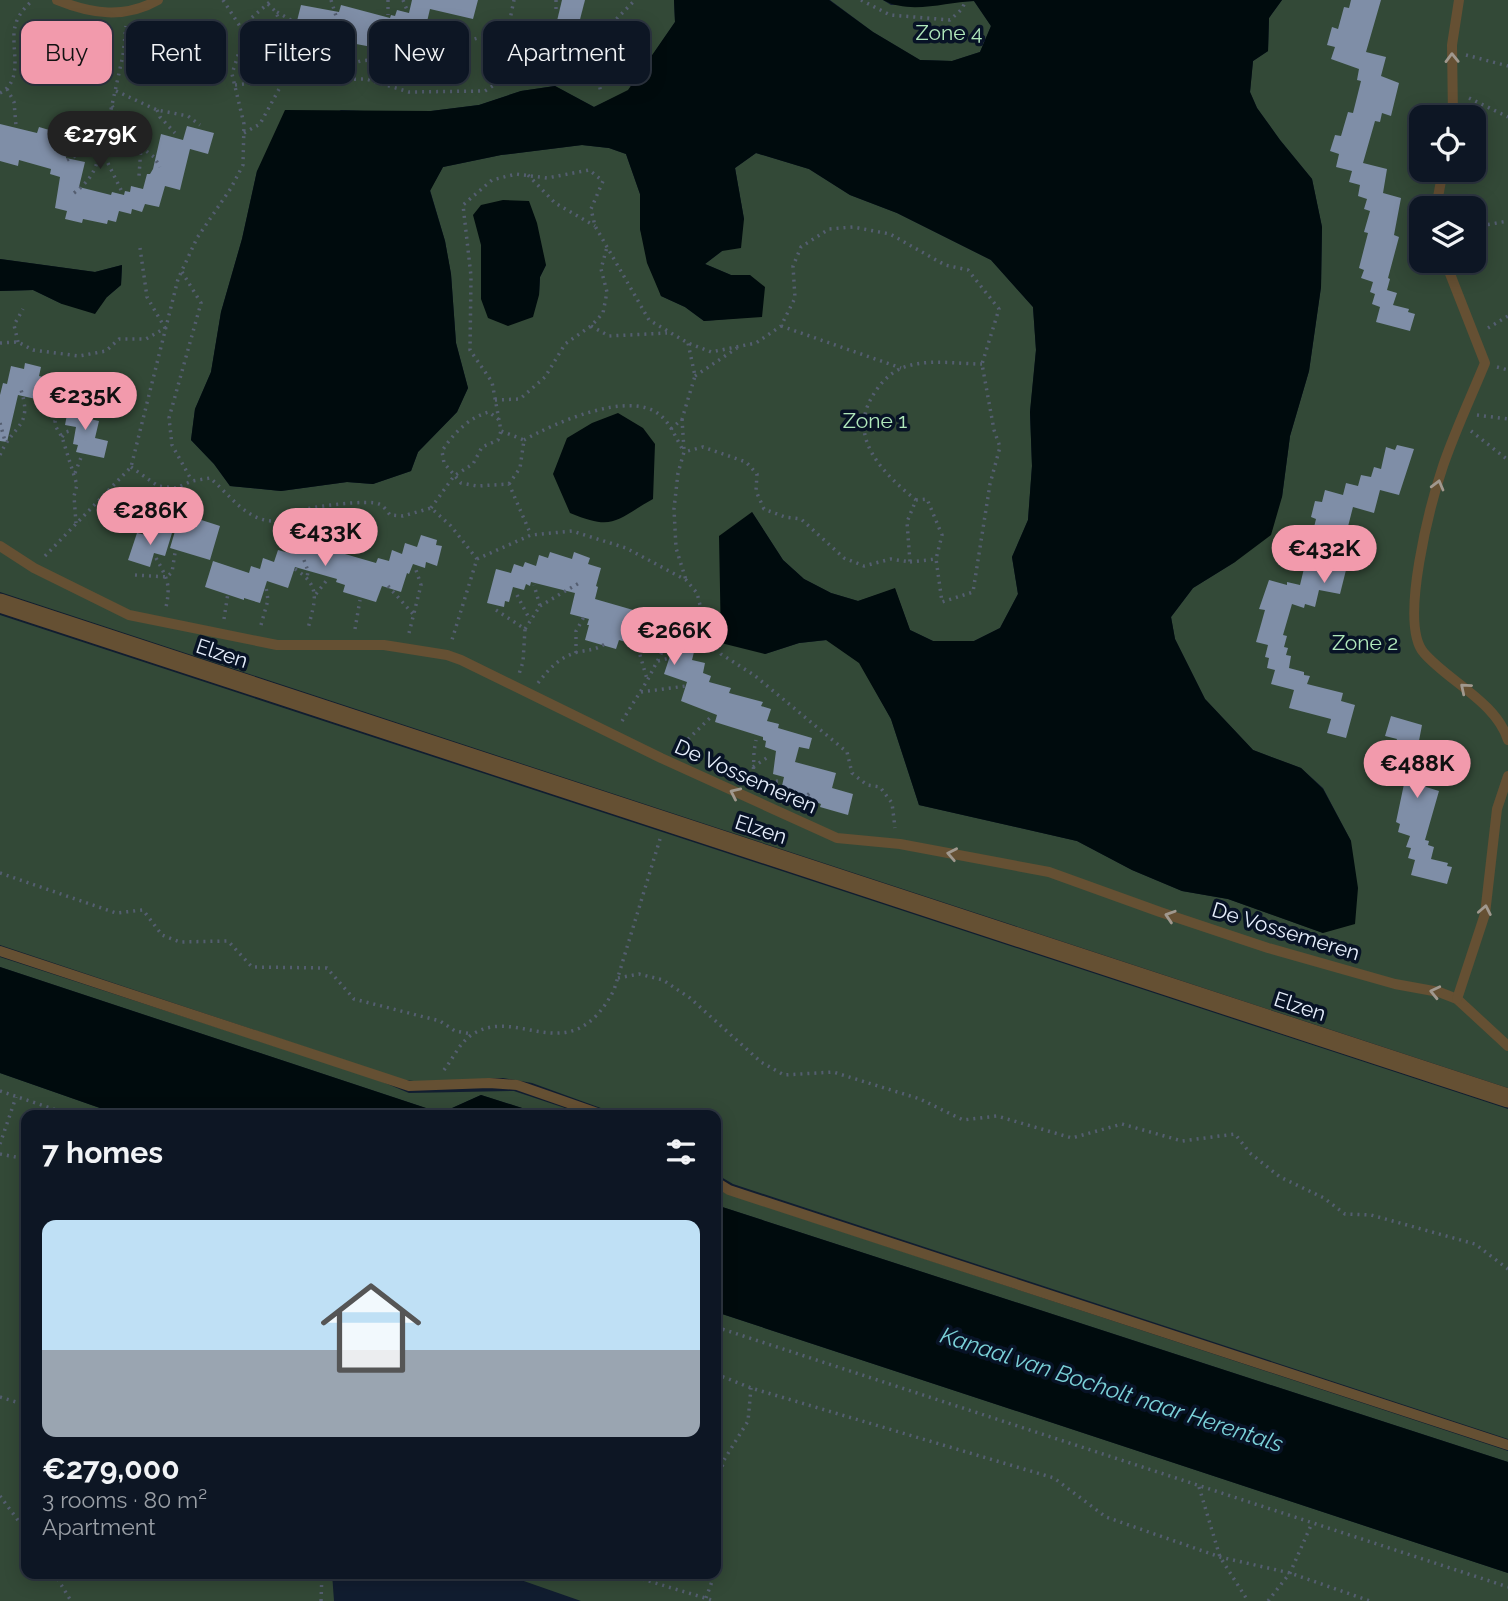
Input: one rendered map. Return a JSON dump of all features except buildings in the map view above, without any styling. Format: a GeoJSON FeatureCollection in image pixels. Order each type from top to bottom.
{"type":"FeatureCollection","features":[{"type":"Feature","properties":{"kind":"street","name":"Elzen"},"geometry":{"type":"LineString","coordinates":[[0,603],[1508,1098]]}},
{"type":"Feature","properties":{"kind":"lane"},"geometry":{"type":"LineString","coordinates":[[57,0],[99,12],[126,13],[158,0]]}},
{"type":"Feature","properties":{"kind":"lane"},"geometry":{"type":"LineString","coordinates":[[1453,105],[1452,55],[1459,0]]}},
{"type":"Feature","properties":{"kind":"lane"},"geometry":{"type":"LineString","coordinates":[[1450,273],[1485,363],[1443,467],[1428,523],[1415,594],[1413,628],[1422,652],[1479,700],[1505,729],[1508,740]]}},
{"type":"Feature","properties":{"kind":"lane","name":"De Vossemeren"},"geometry":{"type":"LineString","coordinates":[[0,547],[34,568],[129,615],[276,645],[384,645],[447,655],[752,802],[837,838],[897,844],[1049,872],[1268,948],[1395,984],[1439,992],[1457,999],[1508,1046]]}},
{"type":"Feature","properties":{"kind":"lane"},"geometry":{"type":"LineString","coordinates":[[1457,999],[1485,914],[1497,809],[1508,776]]}},
{"type":"Feature","properties":{"kind":"lane"},"geometry":{"type":"LineString","coordinates":[[0,951],[409,1086],[489,1083],[517,1085],[589,1110]]}},
{"type":"Feature","properties":{"kind":"lane"},"geometry":{"type":"LineString","coordinates":[[721,1184],[742,1194],[1508,1445]]}},
{"type":"Feature","properties":{"kind":"path"},"geometry":{"type":"LineString","coordinates":[[0,93],[7,89],[13,76],[16,57],[15,27],[23,9],[33,0]]}},
{"type":"Feature","properties":{"kind":"path"},"geometry":{"type":"LineString","coordinates":[[223,0],[240,26]]}},
{"type":"Feature","properties":{"kind":"path"},"geometry":{"type":"LineString","coordinates":[[331,0],[336,16]]}},
{"type":"Feature","properties":{"kind":"path"},"geometry":{"type":"LineString","coordinates":[[388,0],[388,15]]}},
{"type":"Feature","properties":{"kind":"path"},"geometry":{"type":"LineString","coordinates":[[403,0],[407,10]]}},
{"type":"Feature","properties":{"kind":"path"},"geometry":{"type":"LineString","coordinates":[[510,21],[514,0]]}},
{"type":"Feature","properties":{"kind":"path"},"geometry":{"type":"LineString","coordinates":[[556,0],[556,10]]}},
{"type":"Feature","properties":{"kind":"path"},"geometry":{"type":"LineString","coordinates":[[614,21],[635,0]]}},
{"type":"Feature","properties":{"kind":"path"},"geometry":{"type":"LineString","coordinates":[[861,0],[890,15],[950,20],[966,1]]}},
{"type":"Feature","properties":{"kind":"path"},"geometry":{"type":"LineString","coordinates":[[249,21],[270,2],[280,21]]}},
{"type":"Feature","properties":{"kind":"path"},"geometry":{"type":"LineString","coordinates":[[275,11],[293,21]]}},
{"type":"Feature","properties":{"kind":"path"},"geometry":{"type":"LineString","coordinates":[[74,193],[92,176],[100,152],[100,127],[113,106],[123,55],[126,13]]}},
{"type":"Feature","properties":{"kind":"path"},"geometry":{"type":"LineString","coordinates":[[355,62],[424,54],[483,36]]}},
{"type":"Feature","properties":{"kind":"path"},"geometry":{"type":"LineString","coordinates":[[34,568],[131,467],[181,272],[197,238],[231,188],[243,164],[244,124],[232,74],[240,49]]}},
{"type":"Feature","properties":{"kind":"path"},"geometry":{"type":"LineString","coordinates":[[1452,55],[1466,55],[1508,66]]}},
{"type":"Feature","properties":{"kind":"path"},"geometry":{"type":"LineString","coordinates":[[355,79],[366,79],[409,92],[485,91],[496,84]]}},
{"type":"Feature","properties":{"kind":"path"},"geometry":{"type":"LineString","coordinates":[[234,85],[244,84]]}},
{"type":"Feature","properties":{"kind":"path"},"geometry":{"type":"LineString","coordinates":[[244,133],[260,124],[282,84]]}},
{"type":"Feature","properties":{"kind":"path"},"geometry":{"type":"LineString","coordinates":[[599,84],[601,92]]}},
{"type":"Feature","properties":{"kind":"path"},"geometry":{"type":"LineString","coordinates":[[7,89],[14,102],[16,126]]}},
{"type":"Feature","properties":{"kind":"path"},"geometry":{"type":"LineString","coordinates":[[1453,90],[1508,117]]}},
{"type":"Feature","properties":{"kind":"path"},"geometry":{"type":"LineString","coordinates":[[116,91],[157,110],[188,116],[201,125]]}},
{"type":"Feature","properties":{"kind":"path"},"geometry":{"type":"LineString","coordinates":[[113,106],[141,147],[154,157],[160,167]]}},
{"type":"Feature","properties":{"kind":"path"},"geometry":{"type":"LineString","coordinates":[[157,110],[174,133]]}},
{"type":"Feature","properties":{"kind":"path"},"geometry":{"type":"LineString","coordinates":[[51,131],[100,127]]}},
{"type":"Feature","properties":{"kind":"path"},"geometry":{"type":"LineString","coordinates":[[67,160],[100,144]]}},
{"type":"Feature","properties":{"kind":"path"},"geometry":{"type":"LineString","coordinates":[[139,176],[141,147]]}},
{"type":"Feature","properties":{"kind":"path"},"geometry":{"type":"LineString","coordinates":[[100,152],[122,192]]}},
{"type":"Feature","properties":{"kind":"path"},"geometry":{"type":"LineString","coordinates":[[131,467],[158,486],[176,488],[192,481],[210,478],[239,506],[255,516],[272,521],[314,506],[368,501],[381,504],[390,515],[403,516],[430,508],[454,476],[473,464],[482,447],[498,440],[501,431],[492,382],[470,350],[471,276],[463,205],[492,180],[516,174],[547,177],[589,170],[603,181],[591,209],[595,226],[649,320],[688,343],[711,352],[756,343],[781,326],[795,298],[793,266],[801,247],[829,229],[853,227],[890,234],[945,265],[968,270],[999,309],[982,364],[994,430],[1000,447],[990,484],[973,592],[942,602],[936,559],[942,535],[927,499],[916,500],[893,481],[872,457],[864,432],[866,407],[879,384],[901,368],[928,363],[982,364]]}},
{"type":"Feature","properties":{"kind":"path"},"geometry":{"type":"LineString","coordinates":[[528,175],[555,203],[595,226]]}},
{"type":"Feature","properties":{"kind":"path"},"geometry":{"type":"LineString","coordinates":[[1486,225],[1508,221]]}},
{"type":"Feature","properties":{"kind":"path"},"geometry":{"type":"LineString","coordinates":[[495,400],[520,399],[545,377],[565,344],[591,327],[603,313],[607,292],[601,269],[607,247]]}},
{"type":"Feature","properties":{"kind":"path"},"geometry":{"type":"LineString","coordinates":[[140,248],[148,297],[165,328]]}},
{"type":"Feature","properties":{"kind":"path"},"geometry":{"type":"LineString","coordinates":[[181,272],[201,303],[169,418],[172,445],[192,481]]}},
{"type":"Feature","properties":{"kind":"path"},"geometry":{"type":"LineString","coordinates":[[18,342],[14,326],[23,309]]}},
{"type":"Feature","properties":{"kind":"path"},"geometry":{"type":"LineString","coordinates":[[1474,336],[1508,316]]}},
{"type":"Feature","properties":{"kind":"path"},"geometry":{"type":"LineString","coordinates":[[781,326],[901,368]]}},
{"type":"Feature","properties":{"kind":"path"},"geometry":{"type":"LineString","coordinates":[[591,327],[609,336],[670,332]]}},
{"type":"Feature","properties":{"kind":"path"},"geometry":{"type":"LineString","coordinates":[[0,343],[18,342],[33,350],[79,356],[106,351],[119,339],[146,339],[165,328]]}},
{"type":"Feature","properties":{"kind":"path"},"geometry":{"type":"LineString","coordinates":[[688,343],[695,376],[682,419],[684,452],[678,473],[674,509],[676,548],[686,580],[696,593],[708,637],[721,654],[754,675],[847,752],[852,773],[867,785],[880,787],[892,803],[897,844]]}},
{"type":"Feature","properties":{"kind":"path"},"geometry":{"type":"LineString","coordinates":[[695,376],[739,346]]}},
{"type":"Feature","properties":{"kind":"path"},"geometry":{"type":"LineString","coordinates":[[0,455],[5,443],[23,422],[26,409],[20,387]]}},
{"type":"Feature","properties":{"kind":"path"},"geometry":{"type":"LineString","coordinates":[[524,440],[579,414],[601,409],[642,407],[662,416],[684,452]]}},
{"type":"Feature","properties":{"kind":"path"},"geometry":{"type":"LineString","coordinates":[[499,420],[489,412],[476,416],[450,439],[442,451],[444,463],[461,483],[477,486],[509,484]]}},
{"type":"Feature","properties":{"kind":"path"},"geometry":{"type":"LineString","coordinates":[[59,415],[55,421],[56,427],[62,437],[77,485],[74,496],[76,524]]}},
{"type":"Feature","properties":{"kind":"path"},"geometry":{"type":"LineString","coordinates":[[1463,417],[1508,419]]}},
{"type":"Feature","properties":{"kind":"path"},"geometry":{"type":"LineString","coordinates":[[1463,417],[1508,460]]}},
{"type":"Feature","properties":{"kind":"path"},"geometry":{"type":"LineString","coordinates":[[671,429],[682,419]]}},
{"type":"Feature","properties":{"kind":"path"},"geometry":{"type":"LineString","coordinates":[[0,423],[5,443]]}},
{"type":"Feature","properties":{"kind":"path"},"geometry":{"type":"LineString","coordinates":[[62,437],[73,430]]}},
{"type":"Feature","properties":{"kind":"path"},"geometry":{"type":"LineString","coordinates":[[501,431],[524,440]]}},
{"type":"Feature","properties":{"kind":"path"},"geometry":{"type":"LineString","coordinates":[[509,484],[520,468],[524,440]]}},
{"type":"Feature","properties":{"kind":"path"},"geometry":{"type":"LineString","coordinates":[[684,452],[703,447],[746,462],[757,474],[756,491],[764,509],[785,517],[802,519],[844,558],[864,566],[891,559],[910,562],[936,559]]}},
{"type":"Feature","properties":{"kind":"path"},"geometry":{"type":"LineString","coordinates":[[75,475],[82,455]]}},
{"type":"Feature","properties":{"kind":"path"},"geometry":{"type":"LineString","coordinates":[[509,484],[531,535]]}},
{"type":"Feature","properties":{"kind":"path"},"geometry":{"type":"LineString","coordinates":[[910,562],[907,522],[916,500]]}},
{"type":"Feature","properties":{"kind":"path"},"geometry":{"type":"LineString","coordinates":[[430,508],[451,526],[477,559]]}},
{"type":"Feature","properties":{"kind":"path"},"geometry":{"type":"LineString","coordinates":[[447,655],[477,559],[531,535],[572,531],[626,548],[686,580]]}},
{"type":"Feature","properties":{"kind":"path"},"geometry":{"type":"LineString","coordinates":[[167,578],[172,572],[175,553]]}},
{"type":"Feature","properties":{"kind":"path"},"geometry":{"type":"LineString","coordinates":[[156,558],[170,589],[163,623]]}},
{"type":"Feature","properties":{"kind":"path"},"geometry":{"type":"LineString","coordinates":[[304,560],[308,571],[307,578]]}},
{"type":"Feature","properties":{"kind":"path"},"geometry":{"type":"LineString","coordinates":[[295,569],[313,585],[315,596],[304,645]]}},
{"type":"Feature","properties":{"kind":"path"},"geometry":{"type":"LineString","coordinates":[[407,649],[412,614],[421,585],[416,570]]}},
{"type":"Feature","properties":{"kind":"path"},"geometry":{"type":"LineString","coordinates":[[135,575],[167,578]]}},
{"type":"Feature","properties":{"kind":"path"},"geometry":{"type":"LineString","coordinates":[[315,596],[327,580]]}},
{"type":"Feature","properties":{"kind":"path"},"geometry":{"type":"LineString","coordinates":[[515,686],[523,662],[524,629],[540,606],[579,583]]}},
{"type":"Feature","properties":{"kind":"path"},"geometry":{"type":"LineString","coordinates":[[534,585],[540,606]]}},
{"type":"Feature","properties":{"kind":"path"},"geometry":{"type":"LineString","coordinates":[[388,586],[412,614]]}},
{"type":"Feature","properties":{"kind":"path"},"geometry":{"type":"LineString","coordinates":[[256,641],[268,600],[266,587]]}},
{"type":"Feature","properties":{"kind":"path"},"geometry":{"type":"LineString","coordinates":[[220,634],[228,593]]}},
{"type":"Feature","properties":{"kind":"path"},"geometry":{"type":"LineString","coordinates":[[517,595],[530,620]]}},
{"type":"Feature","properties":{"kind":"path"},"geometry":{"type":"LineString","coordinates":[[353,645],[359,600]]}},
{"type":"Feature","properties":{"kind":"path"},"geometry":{"type":"LineString","coordinates":[[496,610],[524,629]]}},
{"type":"Feature","properties":{"kind":"path"},"geometry":{"type":"LineString","coordinates":[[576,653],[576,631],[584,617]]}},
{"type":"Feature","properties":{"kind":"path"},"geometry":{"type":"LineString","coordinates":[[613,734],[671,641]]}},
{"type":"Feature","properties":{"kind":"path"},"geometry":{"type":"LineString","coordinates":[[530,693],[554,663],[605,644]]}},
{"type":"Feature","properties":{"kind":"path"},"geometry":{"type":"LineString","coordinates":[[638,648],[648,681]]}},
{"type":"Feature","properties":{"kind":"path"},"geometry":{"type":"LineString","coordinates":[[658,661],[674,657]]}},
{"type":"Feature","properties":{"kind":"path"},"geometry":{"type":"LineString","coordinates":[[641,692],[685,686]]}},
{"type":"Feature","properties":{"kind":"path"},"geometry":{"type":"LineString","coordinates":[[668,762],[684,740],[713,715]]}},
{"type":"Feature","properties":{"kind":"path"},"geometry":{"type":"LineString","coordinates":[[752,802],[756,740]]}},
{"type":"Feature","properties":{"kind":"path"},"geometry":{"type":"LineString","coordinates":[[753,768],[768,757]]}},
{"type":"Feature","properties":{"kind":"path"},"geometry":{"type":"LineString","coordinates":[[753,784],[778,781]]}},
{"type":"Feature","properties":{"kind":"path"},"geometry":{"type":"LineString","coordinates":[[427,1087],[446,1068],[460,1045],[472,1034],[492,1026],[554,1035],[590,1022],[606,1006],[618,978],[665,822]]}},
{"type":"Feature","properties":{"kind":"path"},"geometry":{"type":"LineString","coordinates":[[0,873],[116,913],[143,910],[162,935],[180,942],[228,941],[252,967],[327,968],[354,999],[440,1021],[455,1031],[472,1034]]}},
{"type":"Feature","properties":{"kind":"path"},"geometry":{"type":"LineString","coordinates":[[618,978],[639,974],[663,980],[690,998],[761,1062],[784,1075],[833,1072],[920,1100],[963,1120],[998,1116],[1072,1138],[1122,1124],[1182,1141],[1235,1134],[1250,1153],[1280,1177],[1324,1198],[1345,1214],[1371,1216],[1475,1244],[1508,1269]]}},
{"type":"Feature","properties":{"kind":"path"},"geometry":{"type":"LineString","coordinates":[[0,1091],[56,1110]]}},
{"type":"Feature","properties":{"kind":"path"},"geometry":{"type":"LineString","coordinates":[[0,1144],[16,1097]]}},
{"type":"Feature","properties":{"kind":"path"},"geometry":{"type":"LineString","coordinates":[[0,1154],[21,1158]]}},
{"type":"Feature","properties":{"kind":"path"},"geometry":{"type":"LineString","coordinates":[[721,1329],[1508,1587]]}},
{"type":"Feature","properties":{"kind":"path"},"geometry":{"type":"LineString","coordinates":[[721,1376],[751,1388],[1054,1478],[1106,1517],[1220,1557],[1290,1573],[1370,1601]]}},
{"type":"Feature","properties":{"kind":"path"},"geometry":{"type":"LineString","coordinates":[[721,1470],[724,1460],[748,1421],[751,1388]]}},
{"type":"Feature","properties":{"kind":"path"},"geometry":{"type":"LineString","coordinates":[[0,1397],[21,1403]]}},
{"type":"Feature","properties":{"kind":"path"},"geometry":{"type":"LineString","coordinates":[[1199,1487],[1220,1557],[1248,1601]]}},
{"type":"Feature","properties":{"kind":"path"},"geometry":{"type":"LineString","coordinates":[[0,1496],[21,1524]]}},
{"type":"Feature","properties":{"kind":"path"},"geometry":{"type":"LineString","coordinates":[[1268,1601],[1290,1573],[1312,1522]]}},
{"type":"Feature","properties":{"kind":"path"},"geometry":{"type":"LineString","coordinates":[[58,1579],[71,1601]]}},
{"type":"Feature","properties":{"kind":"path"},"geometry":{"type":"LineString","coordinates":[[321,1579],[321,1601]]}},
{"type":"Feature","properties":{"kind":"path"},"geometry":{"type":"LineString","coordinates":[[643,1579],[715,1601]]}},
{"type":"Feature","properties":{"kind":"path"},"geometry":{"type":"LineString","coordinates":[[706,1598],[713,1579]]}},
{"type":"Feature","properties":{"kind":"path"},"geometry":{"type":"LineString","coordinates":[[694,1594],[695,1601]]}},
{"type":"Feature","properties":{"kind":"green space","name":"Zone 1"},"geometry":{"type":"Polygon","coordinates":[[[0,0],[674,0],[675,22],[650,59],[650,21],[483,21],[483,84],[633,84],[628,91],[594,107],[555,86],[521,91],[479,105],[431,111],[341,110],[257,171],[242,239],[221,312],[211,372],[195,409],[191,440],[230,486],[281,491],[347,482],[373,484],[411,471],[418,452],[457,412],[468,388],[456,343],[451,274],[445,241],[430,190],[443,167],[501,155],[582,145],[609,148],[626,154],[640,194],[640,229],[661,296],[685,307],[704,321],[762,316],[750,275],[731,275],[705,264],[722,251],[744,219],[735,168],[756,153],[809,169],[850,195],[897,213],[991,260],[1033,307],[1036,350],[1030,412],[1032,466],[1028,520],[1012,557],[1018,594],[1000,628],[974,641],[933,641],[910,630],[895,589],[858,601],[831,593],[804,579],[783,560],[752,512],[765,654],[799,643],[827,640],[860,663],[891,719],[919,805],[1077,841],[1132,870],[1182,891],[1228,899],[1323,933],[1351,841],[1323,788],[1301,768],[1253,750],[1205,699],[1175,639],[1171,617],[1193,588],[1235,562],[1282,497],[1290,436],[1309,371],[1321,287],[1322,227],[1312,179],[1257,108],[1250,92],[1253,61],[1268,51],[1269,18],[1282,0],[1508,0],[1508,1088],[0,592],[0,291],[33,290],[62,304],[107,297],[121,285],[122,265],[95,272],[0,259],[0,0]],[[481,245],[481,299],[539,295],[540,277],[546,265],[481,245]]]}},
{"type":"Feature","properties":{"kind":"green space","name":"Zone 4"},"geometry":{"type":"Polygon","coordinates":[[[830,0],[883,0],[891,5],[974,1],[991,26],[980,52],[952,61],[920,60],[873,32],[830,0]]]}},
{"type":"Feature","properties":{"kind":"green space"},"geometry":{"type":"Polygon","coordinates":[[[0,615],[1508,1109],[1508,1439],[733,1184],[721,1177],[721,1110],[606,1110],[532,1083],[503,1078],[423,1082],[404,1080],[0,945],[0,615]]]}},
{"type":"Feature","properties":{"kind":"green space"},"geometry":{"type":"Polygon","coordinates":[[[0,957],[373,1078],[409,1093],[514,1091],[571,1110],[528,1110],[481,1095],[448,1110],[432,1110],[0,967],[0,957]]]}},
{"type":"Feature","properties":{"kind":"green space"},"geometry":{"type":"Polygon","coordinates":[[[0,1073],[106,1110],[21,1110],[21,1579],[332,1579],[334,1601],[0,1601],[0,1073]]]}},
{"type":"Feature","properties":{"kind":"green space"},"geometry":{"type":"Polygon","coordinates":[[[721,1191],[1508,1451],[1508,1462],[721,1207],[721,1191]]]}},
{"type":"Feature","properties":{"kind":"green space"},"geometry":{"type":"Polygon","coordinates":[[[721,1314],[1508,1573],[1508,1601],[581,1601],[518,1579],[721,1579],[721,1314]]]}},
{"type":"Feature","properties":{"kind":"water"},"geometry":{"type":"Polygon","coordinates":[[[674,0],[829,0],[873,32],[920,60],[952,61],[980,52],[991,26],[974,1],[905,7],[883,0],[1282,0],[1269,18],[1268,51],[1253,61],[1250,92],[1257,108],[1312,179],[1322,227],[1321,287],[1309,371],[1290,436],[1282,497],[1271,535],[1193,588],[1171,617],[1175,639],[1205,699],[1253,750],[1301,768],[1323,789],[1351,841],[1358,888],[1355,924],[1323,933],[1228,899],[1182,891],[1132,870],[1077,841],[919,805],[891,719],[859,663],[826,640],[799,643],[765,654],[721,643],[719,536],[752,512],[783,560],[804,579],[831,593],[858,601],[895,588],[910,630],[933,641],[974,641],[1000,628],[1018,594],[1012,557],[1028,520],[1032,466],[1030,412],[1036,350],[1033,307],[991,260],[897,213],[850,195],[809,169],[756,153],[735,168],[744,219],[741,248],[722,251],[705,264],[731,275],[750,275],[765,287],[762,317],[704,321],[685,307],[661,296],[647,263],[640,229],[640,194],[626,154],[609,148],[582,145],[501,155],[443,167],[430,191],[445,241],[451,274],[456,343],[468,388],[457,412],[418,452],[411,471],[373,484],[347,482],[281,491],[230,486],[191,440],[195,409],[211,372],[221,312],[242,239],[257,171],[285,110],[431,111],[479,105],[521,91],[555,86],[594,107],[628,90],[632,84],[650,84],[650,58],[675,22],[674,0]]]}},
{"type":"Feature","properties":{"kind":"water"},"geometry":{"type":"Polygon","coordinates":[[[503,200],[529,201],[546,265],[540,277],[539,295],[533,317],[508,326],[488,318],[481,299],[481,245],[473,215],[481,205],[503,200]]]}},
{"type":"Feature","properties":{"kind":"water"},"geometry":{"type":"Polygon","coordinates":[[[0,259],[95,272],[122,265],[121,285],[107,297],[95,314],[62,304],[33,290],[0,291],[0,259]]]}},
{"type":"Feature","properties":{"kind":"water"},"geometry":{"type":"Polygon","coordinates":[[[618,413],[643,428],[655,444],[653,499],[621,518],[596,522],[570,513],[553,474],[567,438],[592,423],[618,413]]]}},
{"type":"Feature","properties":{"kind":"water"},"geometry":{"type":"Polygon","coordinates":[[[0,967],[432,1110],[106,1110],[0,1073],[0,967]]]}},
{"type":"Feature","properties":{"kind":"water"},"geometry":{"type":"Polygon","coordinates":[[[481,1095],[528,1110],[448,1110],[481,1095]]]}},
{"type":"Feature","properties":{"kind":"water","name":"Kanaal van Bocholt naar Herentals"},"geometry":{"type":"Polygon","coordinates":[[[721,1207],[1508,1462],[1508,1573],[721,1314],[721,1207]]]}},
{"type":"Feature","properties":{"kind":"park label","name":"Zone 2"},"geometry":{"type":"Point","coordinates":[1365,642]}}]}
